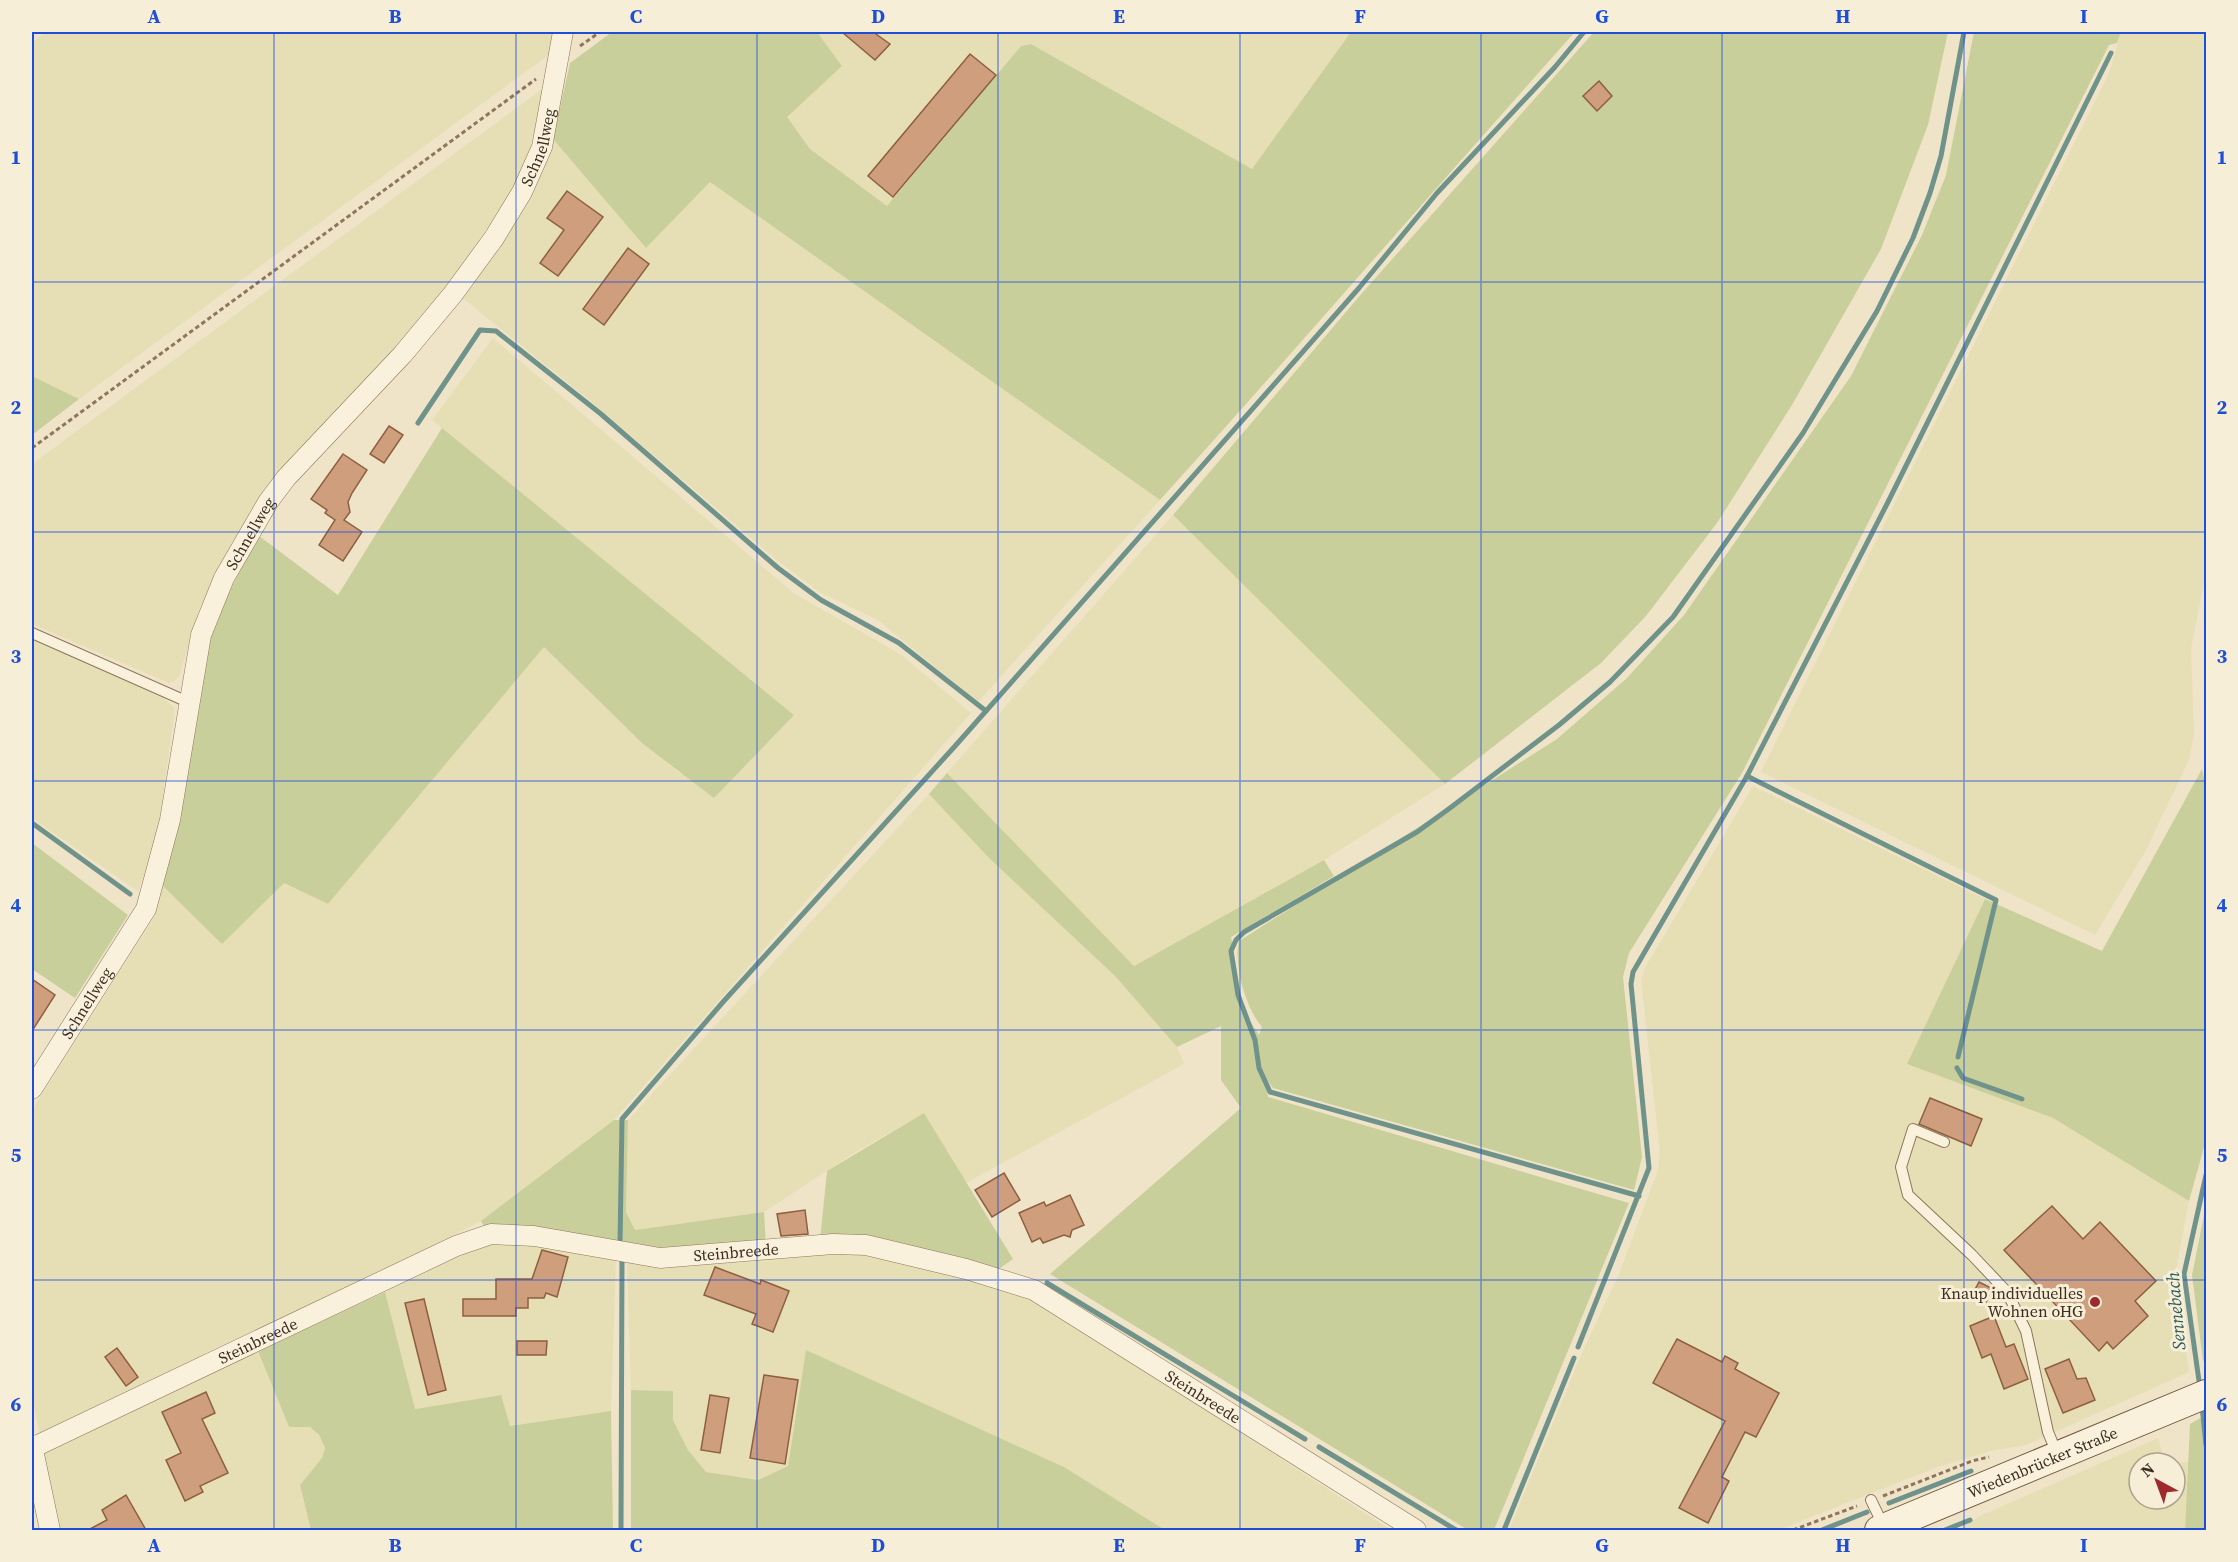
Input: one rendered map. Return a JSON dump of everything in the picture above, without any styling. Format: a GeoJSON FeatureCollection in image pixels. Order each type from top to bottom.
{"type":"FeatureCollection","features":[{"type":"Feature","properties":{"kind":"main road","name":"Wiedenbrücker Straße"},"geometry":{"type":"LineString","coordinates":[[1882,1529],[2194,1399]]}},
{"type":"Feature","properties":{"kind":"street","name":"Schnellweg"},"geometry":{"type":"LineString","coordinates":[[32,1089],[146,909],[170,820],[201,635],[224,578],[268,502],[286,478],[403,354],[453,294],[494,238],[522,192],[542,147],[563,32]]}},
{"type":"Feature","properties":{"kind":"street","name":"Steinbreede"},"geometry":{"type":"LineString","coordinates":[[32,1447],[456,1246],[491,1234],[534,1236],[660,1258],[833,1244],[866,1245],[966,1269],[1035,1290],[1416,1530]]}},
{"type":"Feature","properties":{"kind":"street"},"geometry":{"type":"LineString","coordinates":[[32,1447],[51,1530]]}},
{"type":"Feature","properties":{"kind":"lane"},"geometry":{"type":"LineString","coordinates":[[32,633],[188,702]]}},
{"type":"Feature","properties":{"kind":"lane"},"geometry":{"type":"LineString","coordinates":[[1944,1142],[1913,1130],[1901,1167],[1908,1195],[1972,1255],[2007,1292],[2026,1331],[2048,1432],[2058,1456]]}},
{"type":"Feature","properties":{"kind":"lane"},"geometry":{"type":"LineString","coordinates":[[1871,1500],[1882,1529]]}},
{"type":"Feature","properties":{"kind":"path"},"geometry":{"type":"LineString","coordinates":[[32,448],[600,32]]}},
{"type":"Feature","properties":{"kind":"path"},"geometry":{"type":"LineString","coordinates":[[1793,1530],[1871,1500]]}},
{"type":"Feature","properties":{"kind":"shaded area"},"geometry":{"type":"Polygon","coordinates":[[[46,32],[554,32],[550,54],[79,399],[32,376],[32,42],[46,32]]]}},
{"type":"Feature","properties":{"kind":"shaded area"},"geometry":{"type":"Polygon","coordinates":[[[817,32],[1351,32],[1252,169],[1031,44],[1021,46],[887,207],[810,149],[786,117],[842,66],[817,32]]]}},
{"type":"Feature","properties":{"kind":"shaded area"},"geometry":{"type":"Polygon","coordinates":[[[2121,32],[2206,32],[2206,572],[2191,649],[2194,733],[2189,760],[2145,852],[2095,935],[1761,772],[2109,73],[2121,32]]]}},
{"type":"Feature","properties":{"kind":"shaded area"},"geometry":{"type":"Polygon","coordinates":[[[545,87],[528,156],[510,193],[452,281],[252,511],[232,542],[198,612],[180,674],[176,680],[169,683],[32,624],[32,464],[545,87]]]}},
{"type":"Feature","properties":{"kind":"shaded area"},"geometry":{"type":"Polygon","coordinates":[[[553,139],[646,248],[710,182],[1160,500],[978,702],[878,620],[821,593],[779,562],[588,399],[460,296],[553,139]]]}},
{"type":"Feature","properties":{"kind":"shaded area"},"geometry":{"type":"Polygon","coordinates":[[[493,338],[795,594],[900,654],[971,713],[614,1120],[481,1221],[389,1268],[205,1353],[217,1369],[258,1351],[289,1427],[310,1427],[319,1435],[325,1449],[322,1458],[300,1485],[311,1530],[60,1530],[32,1397],[32,1110],[155,916],[161,884],[284,883],[328,904],[544,647],[643,744],[681,774],[794,715],[432,420],[493,338]]]}},
{"type":"Feature","properties":{"kind":"shaded area"},"geometry":{"type":"Polygon","coordinates":[[[1173,515],[1445,784],[1324,860],[1134,966],[947,773],[1173,515]]]}},
{"type":"Feature","properties":{"kind":"shaded area"},"geometry":{"type":"Polygon","coordinates":[[[33,639],[164,698],[175,709],[157,839],[138,891],[32,818],[33,639]]]}},
{"type":"Feature","properties":{"kind":"shaded area"},"geometry":{"type":"Polygon","coordinates":[[[1753,786],[1985,899],[1907,1064],[2053,1118],[2189,1201],[2175,1275],[2189,1372],[2026,1445],[1991,1451],[1935,1468],[1779,1530],[1509,1530],[1582,1353],[1619,1274],[1658,1170],[1660,1153],[1641,979],[1646,966],[1753,786]]]}},
{"type":"Feature","properties":{"kind":"shaded area"},"geometry":{"type":"Polygon","coordinates":[[[929,794],[989,858],[1115,976],[1177,1047],[1184,1064],[966,1183],[924,1113],[854,1153],[764,1212],[635,1230],[626,1212],[628,1120],[929,794]]]}},
{"type":"Feature","properties":{"kind":"shaded area"},"geometry":{"type":"Polygon","coordinates":[[[492,1239],[616,1258],[611,1411],[510,1426],[500,1395],[414,1409],[385,1292],[447,1257],[492,1239]]]}},
{"type":"Feature","properties":{"kind":"shaded area"},"geometry":{"type":"Polygon","coordinates":[[[863,1252],[1026,1294],[1391,1530],[1165,1530],[1064,1467],[806,1351],[788,1466],[758,1480],[706,1472],[688,1450],[673,1420],[673,1391],[631,1390],[627,1260],[863,1252]]]}},
{"type":"Feature","properties":{"kind":"shaded area"},"geometry":{"type":"Polygon","coordinates":[[[2158,1438],[2162,1451],[2128,1451],[2158,1438]]]}},
{"type":"Feature","properties":{"kind":"shaded area"},"geometry":{"type":"Polygon","coordinates":[[[2127,1452],[2127,1511],[2186,1511],[2185,1530],[1958,1530],[1980,1516],[2127,1452]]]}},
{"type":"Feature","properties":{"kind":"green space"},"geometry":{"type":"Polygon","coordinates":[[[612,32],[817,32],[842,66],[787,117],[810,149],[887,206],[1021,46],[1031,44],[1252,169],[1351,32],[1575,32],[1160,500],[710,182],[646,248],[553,139],[570,63],[612,32]]]}},
{"type":"Feature","properties":{"kind":"green space"},"geometry":{"type":"Polygon","coordinates":[[[1594,32],[1948,32],[1928,125],[1881,249],[1792,405],[1717,523],[1646,616],[1601,663],[1445,784],[1173,515],[1363,292],[1594,32]]]}},
{"type":"Feature","properties":{"kind":"green space"},"geometry":{"type":"Polygon","coordinates":[[[1974,32],[2121,32],[2117,43],[2109,45],[1742,773],[1629,953],[1623,977],[1642,1157],[1634,1190],[1273,1088],[1265,1077],[1268,1097],[1629,1203],[1494,1530],[1468,1530],[1050,1274],[1241,1108],[1221,1080],[1221,1026],[1177,1047],[1115,976],[989,858],[929,794],[947,773],[1134,966],[1324,860],[1334,876],[1231,937],[1244,1012],[1259,1035],[1262,1027],[1246,998],[1239,974],[1239,941],[1557,739],[1627,678],[1684,615],[1851,376],[1922,235],[1946,175],[1974,32]]]}},
{"type":"Feature","properties":{"kind":"green space"},"geometry":{"type":"Polygon","coordinates":[[[32,376],[79,399],[32,435],[32,376]]]}},
{"type":"Feature","properties":{"kind":"green space"},"geometry":{"type":"Polygon","coordinates":[[[442,428],[794,715],[714,798],[643,744],[544,647],[328,904],[284,883],[222,944],[161,884],[194,698],[211,638],[232,586],[259,536],[338,595],[442,428]]]}},
{"type":"Feature","properties":{"kind":"green space"},"geometry":{"type":"Polygon","coordinates":[[[2202,769],[2206,787],[2206,1140],[2189,1201],[2053,1118],[1907,1064],[1985,899],[2102,951],[2202,769]]]}},
{"type":"Feature","properties":{"kind":"green space"},"geometry":{"type":"Polygon","coordinates":[[[32,843],[128,915],[75,998],[32,969],[32,843]]]}},
{"type":"Feature","properties":{"kind":"green space"},"geometry":{"type":"Polygon","coordinates":[[[924,1113],[1013,1259],[996,1271],[820,1240],[827,1171],[924,1113]]]}},
{"type":"Feature","properties":{"kind":"green space"},"geometry":{"type":"Polygon","coordinates":[[[614,1120],[628,1120],[626,1212],[635,1230],[764,1212],[766,1245],[661,1252],[485,1228],[481,1221],[614,1120]]]}},
{"type":"Feature","properties":{"kind":"green space"},"geometry":{"type":"Polygon","coordinates":[[[2206,1205],[2206,1359],[2203,1361],[2192,1275],[2206,1205]]]}},
{"type":"Feature","properties":{"kind":"green space"},"geometry":{"type":"Polygon","coordinates":[[[385,1292],[415,1409],[501,1395],[510,1426],[611,1411],[613,1530],[311,1530],[300,1485],[322,1458],[325,1448],[319,1435],[310,1427],[289,1427],[258,1351],[385,1292]]]}},
{"type":"Feature","properties":{"kind":"green space"},"geometry":{"type":"Polygon","coordinates":[[[806,1350],[1064,1467],[1165,1530],[631,1530],[631,1390],[673,1391],[673,1420],[688,1450],[706,1472],[758,1480],[788,1466],[806,1350]]]}},
{"type":"Feature","properties":{"kind":"green space"},"geometry":{"type":"Polygon","coordinates":[[[2206,1415],[2206,1530],[2185,1530],[2190,1424],[2206,1415]]]}},
{"type":"Feature","properties":{"kind":"building"},"geometry":{"type":"Polygon","coordinates":[[[842,32],[873,32],[890,44],[875,60],[842,32]]]}},
{"type":"Feature","properties":{"kind":"building"},"geometry":{"type":"Polygon","coordinates":[[[970,54],[996,75],[893,197],[868,176],[970,54]]]}},
{"type":"Feature","properties":{"kind":"building"},"geometry":{"type":"Polygon","coordinates":[[[1599,81],[1612,96],[1597,111],[1583,96],[1599,81]]]}},
{"type":"Feature","properties":{"kind":"building"},"geometry":{"type":"Polygon","coordinates":[[[567,191],[603,217],[558,276],[540,263],[564,230],[547,218],[567,191]]]}},
{"type":"Feature","properties":{"kind":"building"},"geometry":{"type":"Polygon","coordinates":[[[628,248],[649,264],[604,325],[583,309],[628,248]]]}},
{"type":"Feature","properties":{"kind":"building"},"geometry":{"type":"Polygon","coordinates":[[[389,426],[403,435],[384,463],[370,454],[389,426]]]}},
{"type":"Feature","properties":{"kind":"building"},"geometry":{"type":"Polygon","coordinates":[[[343,454],[367,470],[352,493],[348,502],[350,512],[344,520],[362,532],[343,561],[319,545],[335,520],[325,513],[327,510],[311,499],[343,454]]]}},
{"type":"Feature","properties":{"kind":"building"},"geometry":{"type":"Polygon","coordinates":[[[32,979],[55,995],[32,1031],[32,979]]]}},
{"type":"Feature","properties":{"kind":"building"},"geometry":{"type":"Polygon","coordinates":[[[1930,1098],[1982,1119],[1971,1146],[1919,1124],[1930,1098]]]}},
{"type":"Feature","properties":{"kind":"building"},"geometry":{"type":"Polygon","coordinates":[[[1004,1173],[1020,1200],[992,1217],[975,1190],[1004,1173]]]}},
{"type":"Feature","properties":{"kind":"building"},"geometry":{"type":"Polygon","coordinates":[[[1070,1195],[1084,1225],[1072,1230],[1070,1237],[1064,1235],[1043,1243],[1040,1238],[1032,1242],[1019,1213],[1044,1202],[1046,1206],[1070,1195]]]}},
{"type":"Feature","properties":{"kind":"building"},"geometry":{"type":"Polygon","coordinates":[[[2052,1206],[2083,1239],[2100,1222],[2156,1281],[2135,1301],[2148,1316],[2113,1349],[2107,1342],[2099,1351],[2004,1250],[2052,1206]]]}},
{"type":"Feature","properties":{"kind":"building"},"geometry":{"type":"Polygon","coordinates":[[[805,1210],[808,1234],[781,1236],[777,1214],[805,1210]]]}},
{"type":"Feature","properties":{"kind":"building"},"geometry":{"type":"Polygon","coordinates":[[[542,1250],[568,1257],[557,1297],[546,1293],[544,1298],[528,1298],[528,1308],[516,1308],[516,1316],[463,1316],[463,1299],[496,1299],[496,1279],[532,1279],[542,1250]]]}},
{"type":"Feature","properties":{"kind":"building"},"geometry":{"type":"Polygon","coordinates":[[[715,1267],[760,1284],[761,1280],[789,1291],[773,1332],[752,1324],[756,1314],[704,1295],[715,1267]]]}},
{"type":"Feature","properties":{"kind":"building"},"geometry":{"type":"Polygon","coordinates":[[[1979,1282],[1993,1289],[1985,1304],[1971,1297],[1979,1282]]]}},
{"type":"Feature","properties":{"kind":"building"},"geometry":{"type":"Polygon","coordinates":[[[424,1299],[446,1390],[428,1395],[405,1303],[424,1299]]]}},
{"type":"Feature","properties":{"kind":"building"},"geometry":{"type":"Polygon","coordinates":[[[1994,1316],[2006,1347],[2014,1344],[2028,1379],[2004,1389],[1991,1354],[1982,1358],[1970,1326],[1994,1316]]]}},
{"type":"Feature","properties":{"kind":"building"},"geometry":{"type":"Polygon","coordinates":[[[1677,1339],[1722,1362],[1725,1356],[1738,1363],[1735,1369],[1779,1393],[1756,1437],[1745,1432],[1722,1477],[1729,1481],[1708,1523],[1679,1508],[1725,1421],[1653,1383],[1677,1339]]]}},
{"type":"Feature","properties":{"kind":"building"},"geometry":{"type":"Polygon","coordinates":[[[517,1341],[547,1341],[546,1355],[517,1355],[517,1341]]]}},
{"type":"Feature","properties":{"kind":"building"},"geometry":{"type":"Polygon","coordinates":[[[117,1348],[138,1377],[126,1386],[105,1357],[117,1348]]]}},
{"type":"Feature","properties":{"kind":"building"},"geometry":{"type":"Polygon","coordinates":[[[2069,1359],[2077,1379],[2086,1378],[2095,1400],[2063,1413],[2045,1369],[2069,1359]]]}},
{"type":"Feature","properties":{"kind":"building"},"geometry":{"type":"Polygon","coordinates":[[[764,1375],[798,1380],[785,1464],[750,1458],[764,1375]]]}},
{"type":"Feature","properties":{"kind":"building"},"geometry":{"type":"Polygon","coordinates":[[[206,1392],[215,1413],[202,1419],[228,1473],[200,1486],[203,1492],[185,1501],[166,1460],[181,1453],[162,1412],[206,1392]]]}},
{"type":"Feature","properties":{"kind":"building"},"geometry":{"type":"Polygon","coordinates":[[[710,1395],[729,1398],[720,1453],[701,1450],[710,1395]]]}},
{"type":"Feature","properties":{"kind":"building"},"geometry":{"type":"Polygon","coordinates":[[[126,1495],[146,1530],[88,1530],[107,1520],[102,1510],[126,1495]]]}},
{"type":"Feature","properties":{"kind":"waterway"},"geometry":{"type":"LineString","coordinates":[[620,1244],[622,1119],[723,1002],[956,745],[1359,288],[1437,193],[1555,67],[1584,32]]}},
{"type":"Feature","properties":{"kind":"waterway"},"geometry":{"type":"LineString","coordinates":[[1639,1196],[1270,1092],[1259,1068],[1255,1040],[1238,995],[1231,951],[1236,940],[1244,932],[1417,832],[1450,808],[1559,725],[1610,682],[1673,617],[1803,433],[1877,311],[1913,238],[1930,193],[1941,156],[1964,32]]}},
{"type":"Feature","properties":{"kind":"waterway"},"geometry":{"type":"LineString","coordinates":[[1958,1057],[1996,900],[1747,776],[1888,502],[2111,53]]}},
{"type":"Feature","properties":{"kind":"waterway"},"geometry":{"type":"LineString","coordinates":[[418,423],[480,330],[496,331],[601,414],[778,568],[821,600],[899,643],[986,711]]}},
{"type":"Feature","properties":{"kind":"waterway"},"geometry":{"type":"LineString","coordinates":[[1578,1347],[1649,1168],[1631,984],[1633,972],[1747,776]]}},
{"type":"Feature","properties":{"kind":"waterway"},"geometry":{"type":"LineString","coordinates":[[32,823],[130,894]]}},
{"type":"Feature","properties":{"kind":"waterway"},"geometry":{"type":"LineString","coordinates":[[1957,1068],[1963,1078],[2022,1099]]}},
{"type":"Feature","properties":{"kind":"waterway","name":"Sennebach"},"geometry":{"type":"LineString","coordinates":[[2200,1388],[2184,1274],[2206,1175]]}},
{"type":"Feature","properties":{"kind":"waterway"},"geometry":{"type":"LineString","coordinates":[[621,1530],[622,1259]]}},
{"type":"Feature","properties":{"kind":"waterway"},"geometry":{"type":"LineString","coordinates":[[1047,1283],[1305,1439]]}},
{"type":"Feature","properties":{"kind":"waterway"},"geometry":{"type":"LineString","coordinates":[[1504,1530],[1574,1358]]}},
{"type":"Feature","properties":{"kind":"waterway","name":"Sennebach"},"geometry":{"type":"LineString","coordinates":[[2202,1406],[2206,1445]]}},
{"type":"Feature","properties":{"kind":"waterway"},"geometry":{"type":"LineString","coordinates":[[1319,1447],[1456,1530]]}},
{"type":"Feature","properties":{"kind":"waterway"},"geometry":{"type":"LineString","coordinates":[[1889,1503],[1971,1471]]}},
{"type":"Feature","properties":{"kind":"waterway"},"geometry":{"type":"LineString","coordinates":[[1822,1530],[1867,1512]]}},
{"type":"Feature","properties":{"kind":"waterway"},"geometry":{"type":"LineString","coordinates":[[1945,1530],[1970,1520]]}},
{"type":"Feature","properties":{"kind":"place","name":"Knaup individuelles Wohnen oHG"},"geometry":{"type":"Point","coordinates":[2095,1302]}}]}
